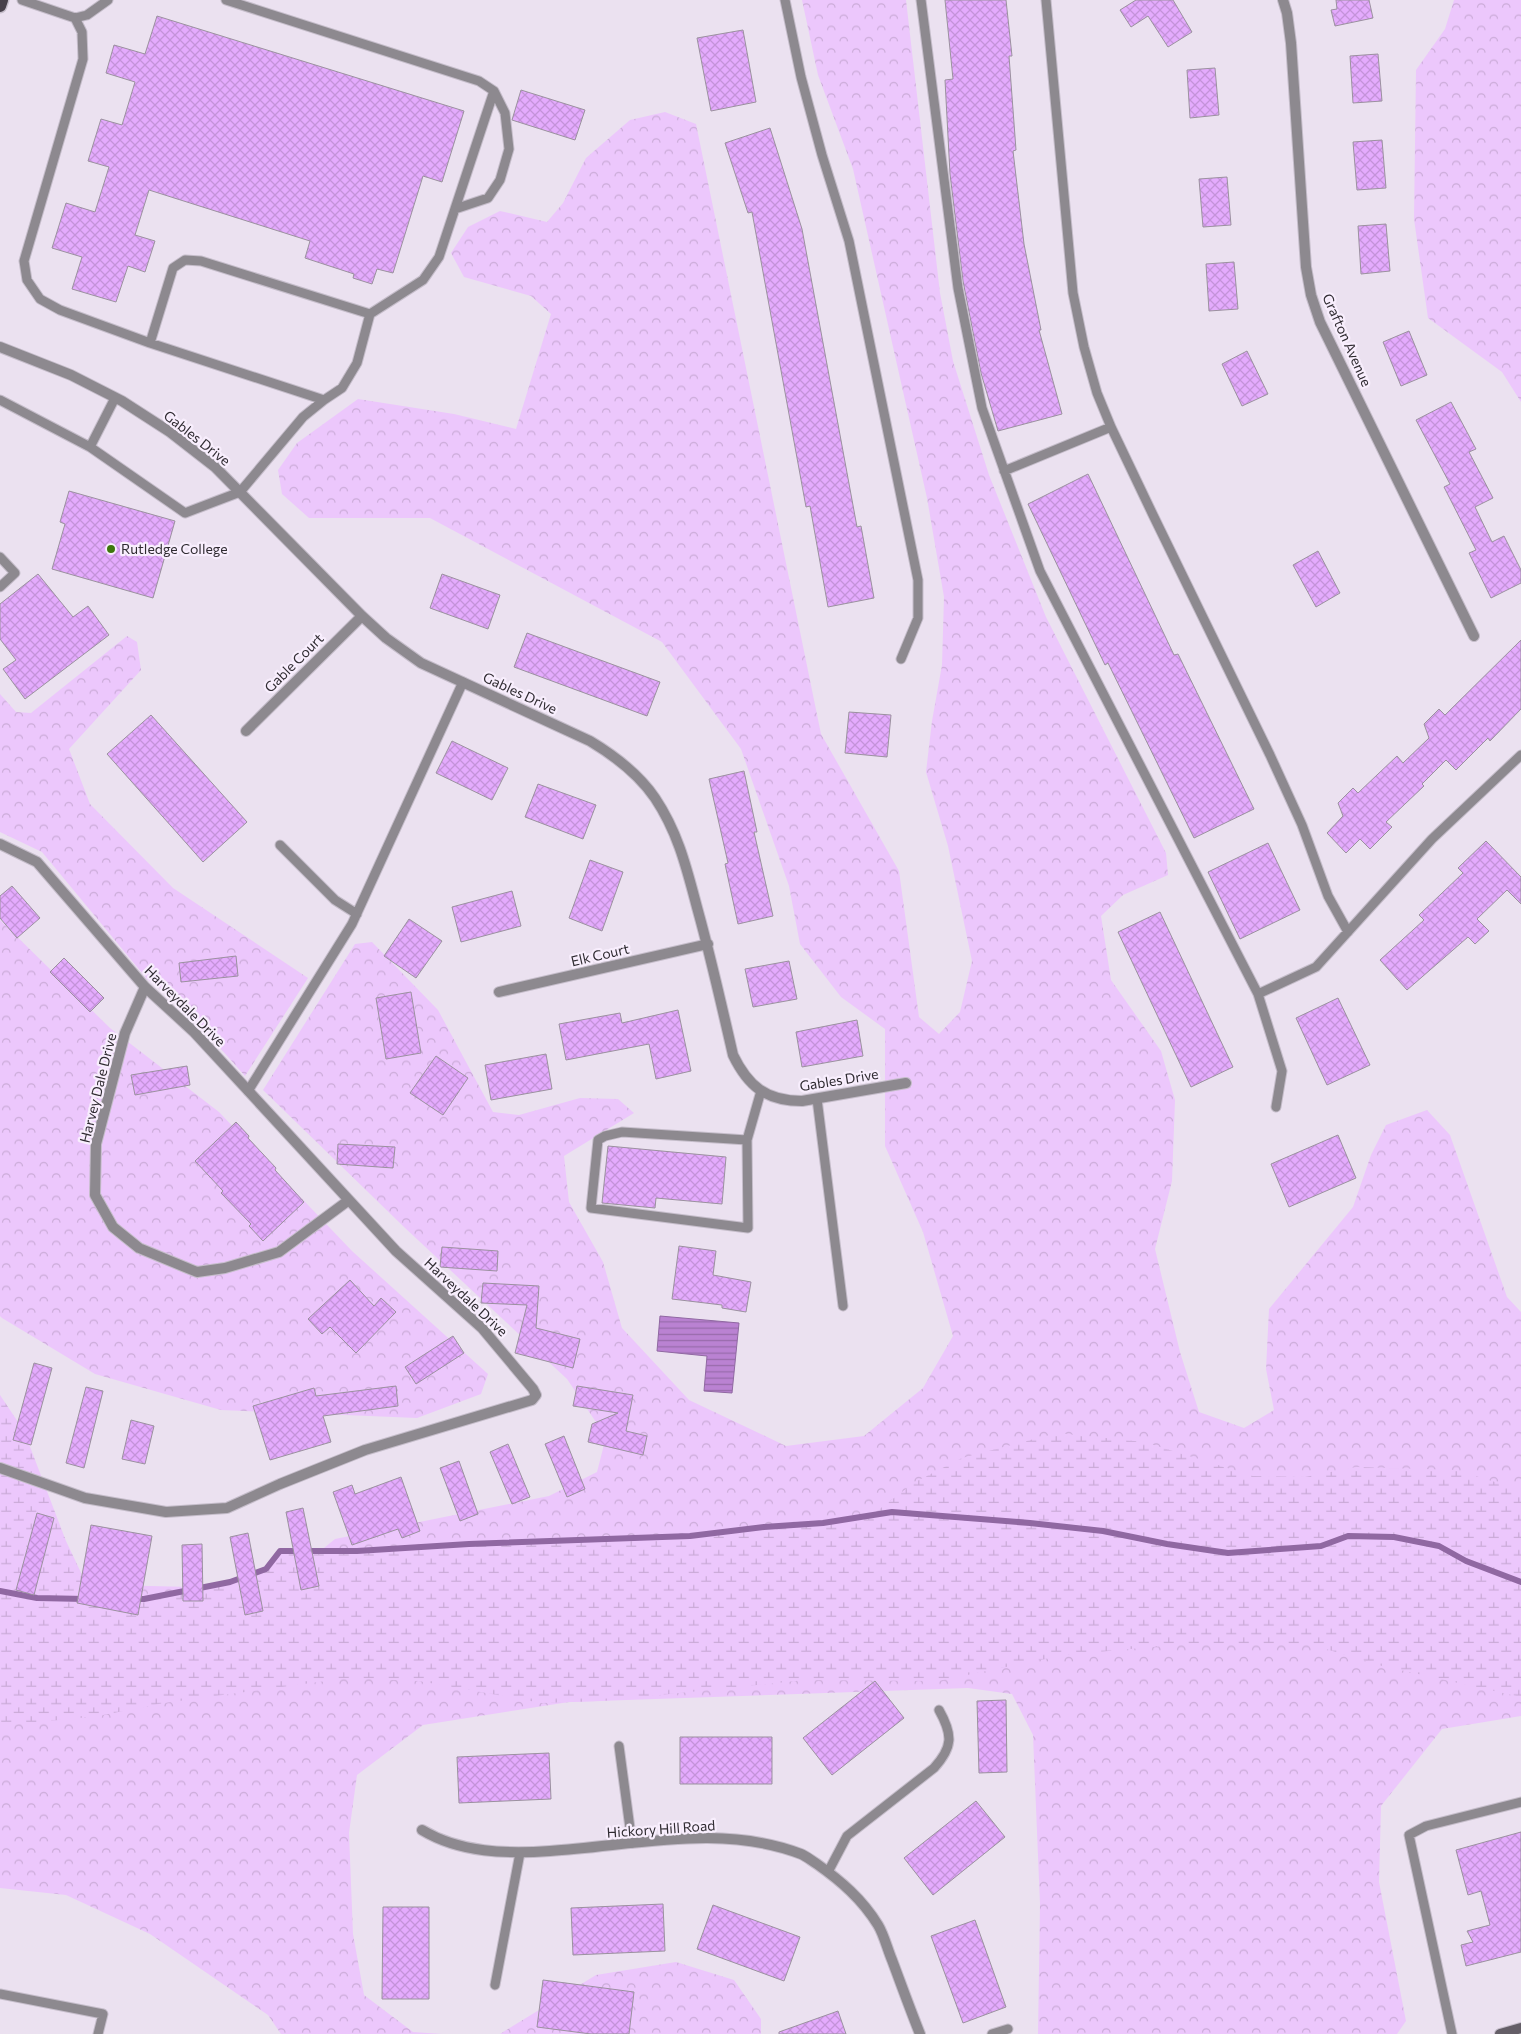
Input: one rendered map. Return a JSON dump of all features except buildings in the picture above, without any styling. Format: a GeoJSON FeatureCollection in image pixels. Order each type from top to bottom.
{"type":"FeatureCollection","features":[{"type":"Feature","properties":{"kind":"main road"},"geometry":{"type":"LineString","coordinates":[[0,6],[2,0]]}},
{"type":"Feature","properties":{"kind":"main road"},"geometry":{"type":"LineString","coordinates":[[1500,2034],[1521,2028]]}},
{"type":"Feature","properties":{"kind":"street","name":"Grafton Avenue"},"geometry":{"type":"LineString","coordinates":[[1283,0],[1287,13],[1291,43],[1306,267],[1311,294],[1320,322],[1474,636]]}},
{"type":"Feature","properties":{"kind":"street","name":"Gables Drive"},"geometry":{"type":"LineString","coordinates":[[0,347],[71,375],[115,398],[170,432],[215,466],[362,616],[386,638],[421,662],[590,740],[614,756],[636,775],[654,796],[669,820],[681,846],[708,944],[733,1055],[741,1071],[750,1082],[762,1091],[788,1101],[817,1099],[906,1083]]}},
{"type":"Feature","properties":{"kind":"street","name":"Gable Court"},"geometry":{"type":"LineString","coordinates":[[246,731],[362,616]]}},
{"type":"Feature","properties":{"kind":"street","name":"Harveydale Drive"},"geometry":{"type":"LineString","coordinates":[[0,844],[37,862],[146,987],[194,1032],[396,1251],[492,1339],[536,1395],[532,1400],[364,1450],[227,1508],[166,1512],[85,1498],[0,1468]]}},
{"type":"Feature","properties":{"kind":"street","name":"Elk Court"},"geometry":{"type":"LineString","coordinates":[[500,992],[708,944]]}},
{"type":"Feature","properties":{"kind":"street","name":"Harvey Dale Drive"},"geometry":{"type":"LineString","coordinates":[[146,987],[124,1033],[96,1144],[95,1195],[113,1227],[139,1248],[197,1272],[225,1268],[279,1252],[349,1200]]}},
{"type":"Feature","properties":{"kind":"street","name":"Hickory Hill Road"},"geometry":{"type":"LineString","coordinates":[[422,1830],[438,1840],[460,1847],[520,1853],[716,1837],[757,1842],[802,1854],[856,1895],[879,1926],[920,2034]]}},
{"type":"Feature","properties":{"kind":"lane"},"geometry":{"type":"LineString","coordinates":[[22,0],[75,18],[87,15],[108,0]]}},
{"type":"Feature","properties":{"kind":"lane"},"geometry":{"type":"LineString","coordinates":[[226,0],[479,81],[494,91],[505,113],[509,149],[500,180],[488,198],[455,209]]}},
{"type":"Feature","properties":{"kind":"lane"},"geometry":{"type":"LineString","coordinates":[[785,0],[806,95],[822,155],[849,241],[918,580],[918,618],[901,659]]}},
{"type":"Feature","properties":{"kind":"lane"},"geometry":{"type":"LineString","coordinates":[[921,0],[958,288],[982,408],[1040,571],[1258,994],[1282,1071],[1276,1107]]}},
{"type":"Feature","properties":{"kind":"lane"},"geometry":{"type":"LineString","coordinates":[[1046,0],[1073,293],[1091,371],[1111,427],[1270,755],[1302,824],[1328,896],[1348,932]]}},
{"type":"Feature","properties":{"kind":"lane"},"geometry":{"type":"LineString","coordinates":[[75,18],[82,32],[83,59],[24,261],[27,280],[40,299],[60,310],[150,343],[324,400]]}},
{"type":"Feature","properties":{"kind":"lane"},"geometry":{"type":"LineString","coordinates":[[0,400],[90,447],[185,513],[240,492],[303,417],[342,388],[357,363],[370,314],[423,280],[439,257],[494,91]]}},
{"type":"Feature","properties":{"kind":"lane"},"geometry":{"type":"LineString","coordinates":[[150,343],[173,268],[185,260],[201,261],[370,314]]}},
{"type":"Feature","properties":{"kind":"lane"},"geometry":{"type":"LineString","coordinates":[[90,447],[115,398]]}},
{"type":"Feature","properties":{"kind":"lane"},"geometry":{"type":"LineString","coordinates":[[1004,471],[1111,427]]}},
{"type":"Feature","properties":{"kind":"lane"},"geometry":{"type":"LineString","coordinates":[[0,557],[15,573],[0,587]]}},
{"type":"Feature","properties":{"kind":"lane"},"geometry":{"type":"LineString","coordinates":[[248,1091],[352,924],[463,682]]}},
{"type":"Feature","properties":{"kind":"lane"},"geometry":{"type":"LineString","coordinates":[[1258,994],[1316,967],[1432,839],[1521,755]]}},
{"type":"Feature","properties":{"kind":"lane"},"geometry":{"type":"LineString","coordinates":[[280,845],[335,900],[357,914]]}},
{"type":"Feature","properties":{"kind":"lane"},"geometry":{"type":"LineString","coordinates":[[747,1140],[622,1132],[605,1136],[598,1140],[591,1208],[748,1228],[747,1140],[762,1091]]}},
{"type":"Feature","properties":{"kind":"lane"},"geometry":{"type":"LineString","coordinates":[[817,1099],[843,1306]]}},
{"type":"Feature","properties":{"kind":"lane"},"geometry":{"type":"LineString","coordinates":[[828,1872],[848,1836],[934,1768],[946,1755],[949,1740],[946,1723],[939,1710]]}},
{"type":"Feature","properties":{"kind":"lane"},"geometry":{"type":"LineString","coordinates":[[619,1746],[632,1844]]}},
{"type":"Feature","properties":{"kind":"lane"},"geometry":{"type":"LineString","coordinates":[[1452,2034],[1409,1835],[1426,1826],[1521,1802]]}},
{"type":"Feature","properties":{"kind":"lane"},"geometry":{"type":"LineString","coordinates":[[495,1985],[520,1853]]}},
{"type":"Feature","properties":{"kind":"lane"},"geometry":{"type":"LineString","coordinates":[[0,1994],[103,2014],[98,2034]]}},
{"type":"Feature","properties":{"kind":"lane"},"geometry":{"type":"LineString","coordinates":[[992,2034],[1008,2029]]}},
{"type":"Feature","properties":{"kind":"green space"},"geometry":{"type":"Polygon","coordinates":[[[802,0],[906,0],[940,293],[953,361],[989,475],[1046,617],[1166,853],[1168,875],[1123,895],[1101,916],[1111,980],[1161,1051],[1175,1100],[1172,1181],[1155,1249],[1180,1352],[1199,1412],[1244,1428],[1274,1410],[1266,1369],[1269,1309],[1353,1207],[1371,1155],[1386,1125],[1427,1110],[1450,1135],[1507,1297],[1521,1312],[1521,1716],[1442,1729],[1381,1806],[1379,1882],[1406,2021],[1397,2034],[1038,2034],[1040,1904],[1033,1735],[1012,1694],[968,1688],[569,1702],[423,1725],[357,1775],[349,1833],[353,1934],[364,1995],[413,2032],[442,2034],[281,2034],[268,2015],[150,1934],[66,1895],[0,1888],[0,1574],[66,1584],[274,1589],[335,1539],[549,1496],[597,1472],[606,1437],[567,1379],[404,1227],[263,1090],[355,944],[372,942],[438,1010],[493,1112],[519,1115],[580,1098],[618,1099],[634,1113],[564,1156],[569,1202],[603,1262],[622,1328],[689,1400],[786,1446],[864,1436],[923,1388],[953,1336],[923,1232],[885,1146],[885,1029],[841,997],[800,944],[789,886],[741,749],[662,642],[430,518],[309,518],[282,494],[278,470],[297,443],[358,399],[454,414],[516,429],[551,314],[531,296],[464,277],[451,253],[468,227],[500,211],[547,222],[563,203],[586,158],[630,120],[665,112],[696,124],[821,734],[899,871],[919,1017],[939,1034],[960,1012],[972,961],[948,846],[926,772],[932,721],[942,665],[944,597],[927,498],[853,169],[818,75],[802,0]]]}},
{"type":"Feature","properties":{"kind":"green space"},"geometry":{"type":"Polygon","coordinates":[[[1454,0],[1521,0],[1521,402],[1502,372],[1428,318],[1414,219],[1416,70],[1445,29],[1454,0]]]}},
{"type":"Feature","properties":{"kind":"green space"},"geometry":{"type":"Polygon","coordinates":[[[127,636],[137,642],[141,670],[69,749],[90,804],[173,888],[308,978],[245,1076],[179,1002],[147,979],[42,852],[0,832],[0,694],[16,712],[31,713],[127,636]]]}},
{"type":"Feature","properties":{"kind":"green space"},"geometry":{"type":"Polygon","coordinates":[[[0,920],[110,1028],[219,1112],[352,1251],[488,1374],[481,1394],[417,1418],[221,1410],[95,1374],[2,1318],[0,1316],[0,920]]]}},
{"type":"Feature","properties":{"kind":"green space"},"geometry":{"type":"Polygon","coordinates":[[[0,1395],[24,1431],[66,1541],[94,1600],[144,1599],[230,1582],[266,1569],[280,1551],[690,1536],[873,1514],[915,1482],[962,1458],[1057,1433],[1144,1442],[1253,1476],[1305,1477],[1356,1467],[1456,1470],[1521,1490],[1521,1697],[1378,1665],[1313,1645],[1196,1643],[1065,1655],[938,1681],[805,1680],[602,1701],[542,1703],[419,1681],[348,1678],[164,1703],[98,1716],[0,1726],[0,1395]]]}},
{"type":"Feature","properties":{"kind":"green space"},"geometry":{"type":"Polygon","coordinates":[[[676,1962],[734,1980],[761,2019],[761,2034],[500,2034],[596,1975],[676,1962]]]}},
{"type":"Feature","properties":{"kind":"shaded area"},"geometry":{"type":"Polygon","coordinates":[[[660,1316],[739,1323],[732,1393],[704,1391],[707,1356],[657,1351],[660,1316]]]}},
{"type":"Feature","properties":{"kind":"waterway"},"geometry":{"type":"LineString","coordinates":[[133,1599],[144,1599],[230,1582],[266,1569],[280,1551],[357,1551],[469,1544],[690,1536],[764,1527],[823,1523],[892,1512],[1103,1531],[1167,1544],[1228,1553],[1321,1546],[1348,1536],[1394,1537],[1439,1546],[1466,1561],[1521,1582]]}},
{"type":"Feature","properties":{"kind":"waterway"},"geometry":{"type":"LineString","coordinates":[[0,1591],[37,1598],[85,1599]]}},
{"type":"Feature","properties":{"kind":"place","name":"Rutledge College"},"geometry":{"type":"Point","coordinates":[111,549]}}]}
